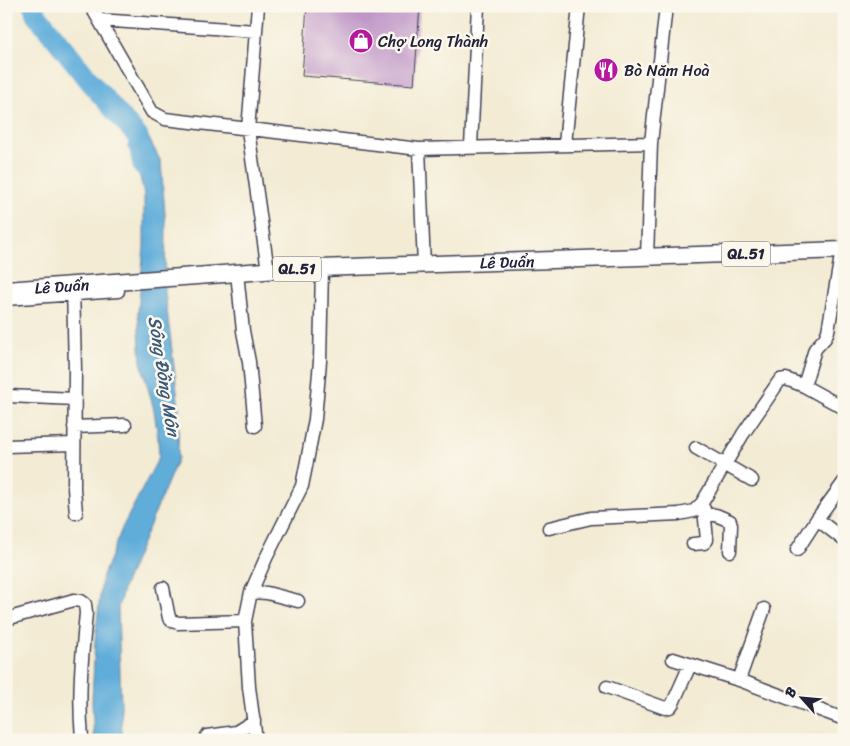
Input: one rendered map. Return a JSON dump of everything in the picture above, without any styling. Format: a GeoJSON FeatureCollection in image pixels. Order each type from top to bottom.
{"type":"FeatureCollection","features":[{"type":"Feature","properties":{"kind":"main road","name":"Lê Duẩn"},"geometry":{"type":"LineString","coordinates":[[6,290],[74,289],[118,282],[322,268],[843,250]]}},
{"type":"Feature","properties":{"kind":"street"},"geometry":{"type":"LineString","coordinates":[[91,6],[152,112],[165,119],[419,149],[471,146],[651,143]]}},
{"type":"Feature","properties":{"kind":"street"},"geometry":{"type":"LineString","coordinates":[[258,6],[248,130],[268,271]]}},
{"type":"Feature","properties":{"kind":"street"},"geometry":{"type":"LineString","coordinates":[[471,146],[478,6]]}},
{"type":"Feature","properties":{"kind":"street"},"geometry":{"type":"LineString","coordinates":[[565,144],[578,6]]}},
{"type":"Feature","properties":{"kind":"street"},"geometry":{"type":"LineString","coordinates":[[648,257],[651,143],[666,6]]}},
{"type":"Feature","properties":{"kind":"street"},"geometry":{"type":"LineString","coordinates":[[99,20],[256,31]]}},
{"type":"Feature","properties":{"kind":"street"},"geometry":{"type":"LineString","coordinates":[[419,149],[424,265]]}},
{"type":"Feature","properties":{"kind":"street"},"geometry":{"type":"LineString","coordinates":[[804,386],[815,349],[825,338],[828,331],[843,250]]}},
{"type":"Feature","properties":{"kind":"street"},"geometry":{"type":"LineString","coordinates":[[256,740],[249,687],[245,621],[251,592],[302,486],[315,419],[320,361],[322,268]]}},
{"type":"Feature","properties":{"kind":"street"},"geometry":{"type":"LineString","coordinates":[[237,273],[242,324],[249,362],[255,426]]}},
{"type":"Feature","properties":{"kind":"street"},"geometry":{"type":"LineString","coordinates":[[6,282],[118,282]]}},
{"type":"Feature","properties":{"kind":"street"},"geometry":{"type":"LineString","coordinates":[[6,299],[74,289],[76,513]]}},
{"type":"Feature","properties":{"kind":"street"},"geometry":{"type":"LineString","coordinates":[[693,544],[704,543],[707,540],[704,509],[724,464],[780,380],[786,379],[804,386],[844,408]]}},
{"type":"Feature","properties":{"kind":"street"},"geometry":{"type":"LineString","coordinates":[[8,396],[75,399]]}},
{"type":"Feature","properties":{"kind":"street"},"geometry":{"type":"LineString","coordinates":[[74,427],[125,425]]}},
{"type":"Feature","properties":{"kind":"street"},"geometry":{"type":"LineString","coordinates":[[6,446],[74,444]]}},
{"type":"Feature","properties":{"kind":"street"},"geometry":{"type":"LineString","coordinates":[[696,448],[752,480]]}},
{"type":"Feature","properties":{"kind":"street"},"geometry":{"type":"LineString","coordinates":[[797,550],[844,482]]}},
{"type":"Feature","properties":{"kind":"street"},"geometry":{"type":"LineString","coordinates":[[549,528],[591,518],[679,514],[704,509],[730,522],[730,551]]}},
{"type":"Feature","properties":{"kind":"street"},"geometry":{"type":"LineString","coordinates":[[817,519],[844,540]]}},
{"type":"Feature","properties":{"kind":"street"},"geometry":{"type":"LineString","coordinates":[[163,588],[169,618],[172,621],[178,623],[245,621]]}},
{"type":"Feature","properties":{"kind":"street"},"geometry":{"type":"LineString","coordinates":[[251,592],[267,593],[298,601]]}},
{"type":"Feature","properties":{"kind":"street"},"geometry":{"type":"LineString","coordinates":[[6,619],[74,600],[85,604],[79,713],[82,738]]}},
{"type":"Feature","properties":{"kind":"street"},"geometry":{"type":"LineString","coordinates":[[739,680],[764,609]]}},
{"type":"Feature","properties":{"kind":"street"},"geometry":{"type":"LineString","coordinates":[[673,659],[739,680],[844,719]]}},
{"type":"Feature","properties":{"kind":"street"},"geometry":{"type":"LineString","coordinates":[[607,687],[665,708],[670,707],[690,665]]}},
{"type":"Feature","properties":{"kind":"street"},"geometry":{"type":"LineString","coordinates":[[207,736],[236,732],[254,722]]}},
{"type":"Feature","properties":{"kind":"water","name":"Sông Đồng Môn"},"geometry":{"type":"Polygon","coordinates":[[[145,131],[161,162],[166,227],[165,293],[179,408],[178,458],[124,586],[118,608],[122,740],[94,740],[92,701],[95,640],[102,578],[123,526],[159,457],[154,410],[141,362],[138,313],[144,246],[144,195],[137,163],[128,147],[145,131]]]}},
{"type":"Feature","properties":{"kind":"building","name":"Chợ Long Thành"},"geometry":{"type":"Polygon","coordinates":[[[307,6],[420,6],[414,85],[302,76],[307,6]]]}},
{"type":"Feature","properties":{"kind":"waterway","name":"Sông Đồng Môn"},"geometry":{"type":"LineString","coordinates":[[34,6],[36,14],[97,90],[138,137],[143,166]]}},
{"type":"Feature","properties":{"kind":"place","name":"Chợ Long Thành"},"geometry":{"type":"Point","coordinates":[361,41]}},
{"type":"Feature","properties":{"kind":"place","name":"Bò Năm Hoà"},"geometry":{"type":"Point","coordinates":[606,70]}}]}
